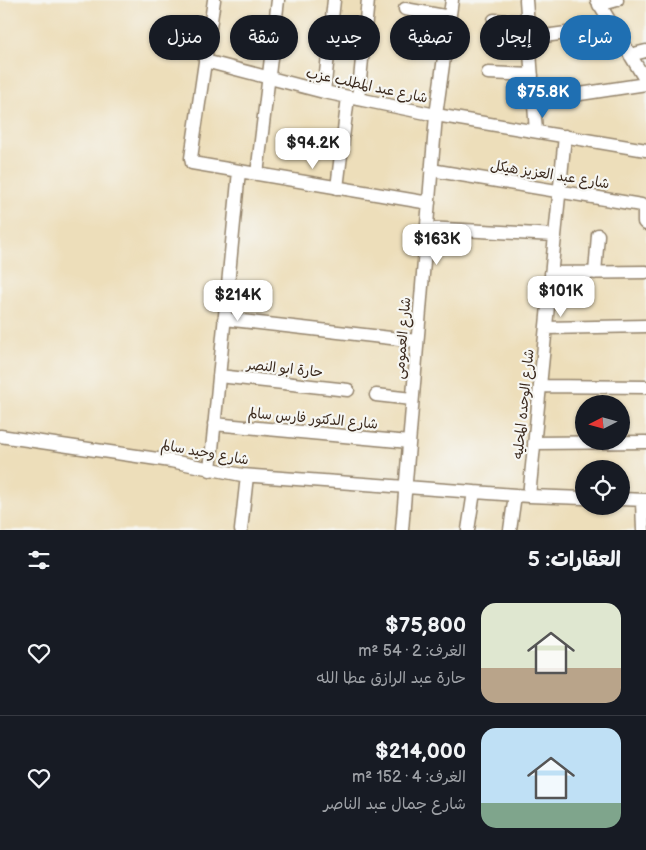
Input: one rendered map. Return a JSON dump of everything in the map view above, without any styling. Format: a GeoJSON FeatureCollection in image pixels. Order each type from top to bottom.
{"type":"FeatureCollection","features":[{"type":"Feature","properties":{"kind":"street"},"geometry":{"type":"LineString","coordinates":[[214,0],[191,158],[192,163],[429,203]]}},
{"type":"Feature","properties":{"kind":"street"},"geometry":{"type":"LineString","coordinates":[[257,174],[278,0]]}},
{"type":"Feature","properties":{"kind":"street"},"geometry":{"type":"LineString","coordinates":[[324,92],[334,0]]}},
{"type":"Feature","properties":{"kind":"street"},"geometry":{"type":"LineString","coordinates":[[337,188],[368,0]]}},
{"type":"Feature","properties":{"kind":"street","name":"شارع العمومى"},"geometry":{"type":"LineString","coordinates":[[450,15],[452,0]]}},
{"type":"Feature","properties":{"kind":"street"},"geometry":{"type":"LineString","coordinates":[[526,0],[527,15]]}},
{"type":"Feature","properties":{"kind":"street"},"geometry":{"type":"LineString","coordinates":[[605,15],[598,2],[617,0]]}},
{"type":"Feature","properties":{"kind":"street"},"geometry":{"type":"LineString","coordinates":[[405,9],[439,15]]}},
{"type":"Feature","properties":{"kind":"street"},"geometry":{"type":"LineString","coordinates":[[631,55],[646,51]]}},
{"type":"Feature","properties":{"kind":"street"},"geometry":{"type":"LineString","coordinates":[[534,101],[646,83],[631,57]]}},
{"type":"Feature","properties":{"kind":"street","name":"شارع العمومى"},"geometry":{"type":"LineString","coordinates":[[402,530],[431,170],[444,60]]}},
{"type":"Feature","properties":{"kind":"street"},"geometry":{"type":"LineString","coordinates":[[531,60],[536,132]]}},
{"type":"Feature","properties":{"kind":"street","name":"شارع عبد المطلب عزب"},"geometry":{"type":"LineString","coordinates":[[205,61],[324,92],[436,115],[646,150]]}},
{"type":"Feature","properties":{"kind":"street"},"geometry":{"type":"LineString","coordinates":[[488,73],[532,75]]}},
{"type":"Feature","properties":{"kind":"street","name":"شارع الوحده المحليه"},"geometry":{"type":"LineString","coordinates":[[529,496],[565,136]]}},
{"type":"Feature","properties":{"kind":"street","name":"شارع عبد العزيز هيكل"},"geometry":{"type":"LineString","coordinates":[[431,170],[641,205],[644,208],[644,222],[646,224]]}},
{"type":"Feature","properties":{"kind":"street"},"geometry":{"type":"LineString","coordinates":[[210,470],[239,171]]}},
{"type":"Feature","properties":{"kind":"street"},"geometry":{"type":"LineString","coordinates":[[426,228],[555,236]]}},
{"type":"Feature","properties":{"kind":"street"},"geometry":{"type":"LineString","coordinates":[[595,273],[598,235]]}},
{"type":"Feature","properties":{"kind":"street"},"geometry":{"type":"LineString","coordinates":[[551,273],[646,272]]}},
{"type":"Feature","properties":{"kind":"street"},"geometry":{"type":"LineString","coordinates":[[224,319],[417,341]]}},
{"type":"Feature","properties":{"kind":"street"},"geometry":{"type":"LineString","coordinates":[[546,328],[646,326]]}},
{"type":"Feature","properties":{"kind":"street","name":"حارة ابو النصر"},"geometry":{"type":"LineString","coordinates":[[219,376],[348,390]]}},
{"type":"Feature","properties":{"kind":"street"},"geometry":{"type":"LineString","coordinates":[[540,386],[646,387]]}},
{"type":"Feature","properties":{"kind":"street"},"geometry":{"type":"LineString","coordinates":[[376,395],[412,399]]}},
{"type":"Feature","properties":{"kind":"street","name":"شارع الدكتور فارس سالم"},"geometry":{"type":"LineString","coordinates":[[214,424],[409,442]]}},
{"type":"Feature","properties":{"kind":"street","name":"شارع وحيد سالم"},"geometry":{"type":"LineString","coordinates":[[0,436],[171,461],[247,476],[575,498]]}},
{"type":"Feature","properties":{"kind":"street"},"geometry":{"type":"LineString","coordinates":[[534,444],[646,442]]}},
{"type":"Feature","properties":{"kind":"street"},"geometry":{"type":"LineString","coordinates":[[241,530],[247,476]]}},
{"type":"Feature","properties":{"kind":"street"},"geometry":{"type":"LineString","coordinates":[[468,530],[474,492]]}},
{"type":"Feature","properties":{"kind":"street"},"geometry":{"type":"LineString","coordinates":[[510,530],[514,495]]}},
{"type":"Feature","properties":{"kind":"street"},"geometry":{"type":"LineString","coordinates":[[630,500],[644,500],[643,530]]}}]}
